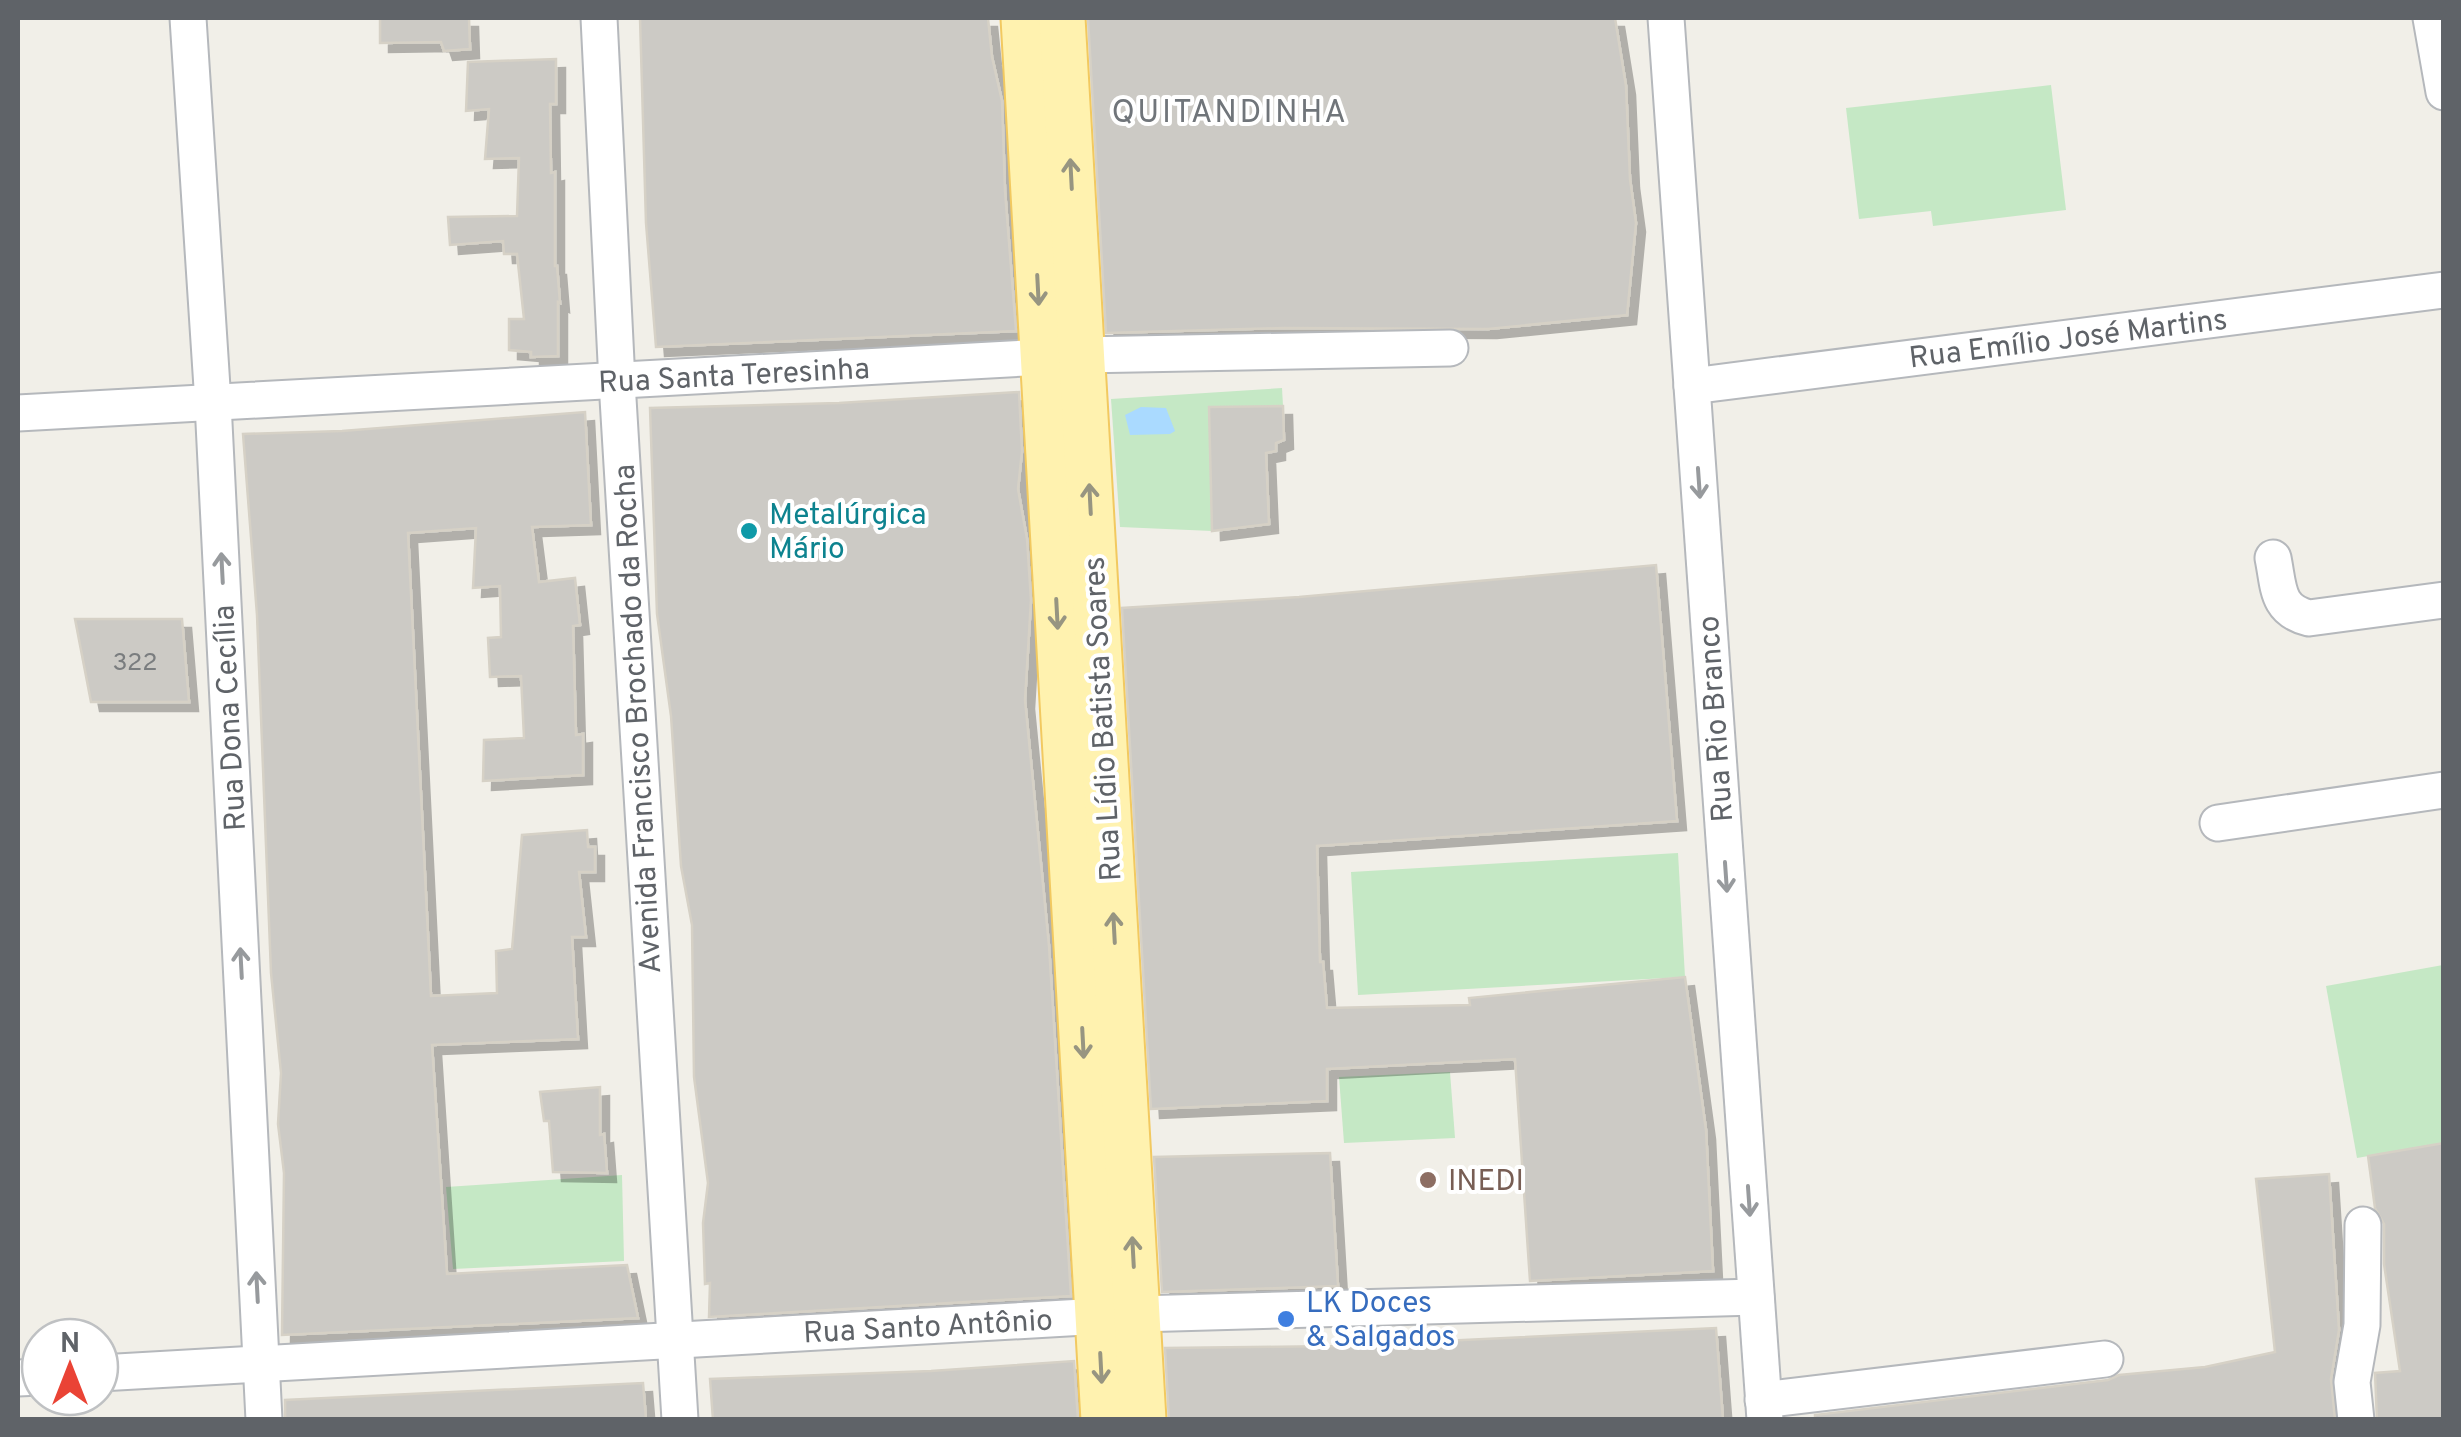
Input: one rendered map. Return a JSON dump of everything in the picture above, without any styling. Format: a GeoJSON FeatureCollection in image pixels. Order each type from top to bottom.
{"type":"FeatureCollection","features":[{"type":"Feature","properties":{"kind":"main road","name":"Rua Lídio Batista Soares"},"geometry":{"type":"LineString","coordinates":[[1024,18],[1061,356],[1118,1315],[1143,1420]]}},
{"type":"Feature","properties":{"kind":"main road","name":"Rua Lídio Batista Soares"},"geometry":{"type":"LineString","coordinates":[[1061,356],[1062,18]]}},
{"type":"Feature","properties":{"kind":"main road","name":"Rua Lídio Batista Soares"},"geometry":{"type":"LineString","coordinates":[[1104,1420],[1118,1315]]}},
{"type":"Feature","properties":{"kind":"street","name":"Rua Dona Cecília"},"geometry":{"type":"LineString","coordinates":[[188,18],[214,403],[264,1420]]}},
{"type":"Feature","properties":{"kind":"street","name":"Avenida Francisco Brochado da Rocha"},"geometry":{"type":"LineString","coordinates":[[599,18],[617,382],[680,1420]]}},
{"type":"Feature","properties":{"kind":"street","name":"Rua Rio Branco"},"geometry":{"type":"LineString","coordinates":[[1666,18],[1764,1410]]}},
{"type":"Feature","properties":{"kind":"street"},"geometry":{"type":"LineString","coordinates":[[2431,18],[2444,92]]}},
{"type":"Feature","properties":{"kind":"street","name":"Rua Emílio José Martins"},"geometry":{"type":"LineString","coordinates":[[1692,386],[2444,290]]}},
{"type":"Feature","properties":{"kind":"street","name":"Rua Santa Teresinha"},"geometry":{"type":"LineString","coordinates":[[18,413],[1061,356],[1450,348]]}},
{"type":"Feature","properties":{"kind":"street"},"geometry":{"type":"LineString","coordinates":[[2274,558],[2282,601],[2292,614],[2309,618],[2444,600]]}},
{"type":"Feature","properties":{"kind":"street"},"geometry":{"type":"LineString","coordinates":[[2218,823],[2444,790]]}},
{"type":"Feature","properties":{"kind":"street"},"geometry":{"type":"LineString","coordinates":[[2356,1420],[2352,1382],[2362,1325],[2363,1226]]}},
{"type":"Feature","properties":{"kind":"street","name":"Rua Santo Antônio"},"geometry":{"type":"LineString","coordinates":[[120,1372],[1118,1315],[1756,1297]]}},
{"type":"Feature","properties":{"kind":"street"},"geometry":{"type":"LineString","coordinates":[[1764,1410],[2105,1359]]}},
{"type":"Feature","properties":{"kind":"green space"},"geometry":{"type":"Polygon","coordinates":[[[2051,85],[2066,210],[1933,226],[1931,211],[1859,219],[1846,108],[2051,85]]]}},
{"type":"Feature","properties":{"kind":"green space"},"geometry":{"type":"Polygon","coordinates":[[[1282,388],[1283,406],[1212,531],[1120,527],[1111,399],[1282,388]]]}},
{"type":"Feature","properties":{"kind":"green space"},"geometry":{"type":"Polygon","coordinates":[[[1678,853],[1685,977],[1358,995],[1351,872],[1678,853]]]}},
{"type":"Feature","properties":{"kind":"green space"},"geometry":{"type":"Polygon","coordinates":[[[2443,965],[2443,1143],[2357,1158],[2326,986],[2443,965]]]}},
{"type":"Feature","properties":{"kind":"green space"},"geometry":{"type":"Polygon","coordinates":[[[1450,1072],[1455,1138],[1344,1143],[1339,1077],[1450,1072]]]}},
{"type":"Feature","properties":{"kind":"green space"},"geometry":{"type":"Polygon","coordinates":[[[622,1175],[624,1261],[453,1269],[446,1187],[622,1175]]]}},
{"type":"Feature","properties":{"kind":"water"},"geometry":{"type":"Polygon","coordinates":[[[1141,407],[1166,408],[1175,431],[1130,435],[1125,415],[1141,407]]]}},
{"type":"Feature","properties":{"kind":"building"},"geometry":{"type":"Polygon","coordinates":[[[380,18],[469,18],[470,49],[444,51],[441,42],[380,43],[380,18]]]}},
{"type":"Feature","properties":{"kind":"building"},"geometry":{"type":"Polygon","coordinates":[[[640,18],[988,18],[1002,101],[1016,331],[656,347],[646,223],[640,18]]]}},
{"type":"Feature","properties":{"kind":"building"},"geometry":{"type":"Polygon","coordinates":[[[1088,18],[1615,18],[1626,86],[1636,223],[1627,315],[1488,329],[1284,328],[1106,333],[1088,18]]]}},
{"type":"Feature","properties":{"kind":"building"},"geometry":{"type":"Polygon","coordinates":[[[556,59],[556,104],[550,104],[555,266],[560,303],[558,356],[531,357],[531,352],[509,350],[509,319],[524,319],[517,254],[504,254],[503,241],[450,245],[448,217],[517,216],[519,158],[485,159],[489,109],[466,111],[468,62],[556,59]]]}},
{"type":"Feature","properties":{"kind":"building"},"geometry":{"type":"Polygon","coordinates":[[[1019,392],[1022,451],[1018,489],[1027,539],[1031,600],[1025,700],[1049,946],[1071,1296],[709,1317],[710,1283],[705,1284],[703,1223],[708,1183],[694,1077],[692,925],[681,866],[671,716],[657,614],[650,408],[839,403],[1019,392]]]}},
{"type":"Feature","properties":{"kind":"building"},"geometry":{"type":"Polygon","coordinates":[[[1283,406],[1284,440],[1276,443],[1276,451],[1266,453],[1269,524],[1212,531],[1209,407],[1283,406]]]}},
{"type":"Feature","properties":{"kind":"building"},"geometry":{"type":"Polygon","coordinates":[[[585,412],[591,525],[532,527],[539,582],[575,578],[580,625],[573,626],[576,735],[583,734],[583,775],[483,781],[484,740],[524,738],[521,676],[490,677],[488,638],[501,637],[500,586],[473,588],[476,528],[408,533],[431,996],[497,993],[496,951],[512,949],[522,835],[587,830],[588,847],[595,847],[595,872],[579,872],[586,937],[572,937],[578,1039],[432,1045],[447,1274],[627,1265],[638,1318],[282,1335],[284,1173],[278,1124],[281,1073],[271,973],[257,615],[243,434],[342,431],[585,412]]]}},
{"type":"Feature","properties":{"kind":"building"},"geometry":{"type":"Polygon","coordinates":[[[1656,565],[1677,821],[1317,846],[1320,962],[1327,1008],[1470,1005],[1469,998],[1685,977],[1706,1130],[1713,1271],[1530,1281],[1515,1059],[1327,1069],[1327,1101],[1151,1109],[1122,608],[1299,597],[1656,565]]]}},
{"type":"Feature","properties":{"kind":"building"},"geometry":{"type":"Polygon","coordinates":[[[75,619],[182,619],[189,702],[91,702],[75,619]]]}},
{"type":"Feature","properties":{"kind":"building"},"geometry":{"type":"Polygon","coordinates":[[[600,1087],[600,1135],[604,1134],[607,1173],[553,1172],[549,1121],[544,1121],[540,1092],[600,1087]]]}},
{"type":"Feature","properties":{"kind":"building"},"geometry":{"type":"Polygon","coordinates":[[[2444,1143],[2444,1420],[2377,1420],[2375,1373],[2400,1371],[2384,1264],[2384,1224],[2375,1208],[2368,1156],[2444,1143]]]}},
{"type":"Feature","properties":{"kind":"building"},"geometry":{"type":"Polygon","coordinates":[[[1330,1153],[1338,1286],[1162,1292],[1154,1157],[1330,1153]]]}},
{"type":"Feature","properties":{"kind":"building"},"geometry":{"type":"Polygon","coordinates":[[[2329,1174],[2339,1330],[2331,1379],[2335,1420],[1815,1420],[1815,1415],[2205,1367],[2275,1352],[2256,1179],[2329,1174]]]}},
{"type":"Feature","properties":{"kind":"building"},"geometry":{"type":"Polygon","coordinates":[[[1716,1328],[1723,1420],[1169,1420],[1165,1348],[1338,1346],[1716,1328]]]}},
{"type":"Feature","properties":{"kind":"building"},"geometry":{"type":"Polygon","coordinates":[[[1074,1361],[1078,1420],[713,1420],[710,1379],[1074,1361]]]}},
{"type":"Feature","properties":{"kind":"building"},"geometry":{"type":"Polygon","coordinates":[[[643,1383],[646,1420],[285,1420],[285,1400],[643,1383]]]}},
{"type":"Feature","properties":{"kind":"place","name":"Metalúrgica Mário"},"geometry":{"type":"Point","coordinates":[749,531]}},
{"type":"Feature","properties":{"kind":"place","name":"INEDI"},"geometry":{"type":"Point","coordinates":[1428,1180]}},
{"type":"Feature","properties":{"kind":"place","name":"LK Doces & Salgados"},"geometry":{"type":"Point","coordinates":[1286,1319]}},
{"type":"Feature","properties":{"kind":"district","name":"QUITANDINHA"},"geometry":{"type":"Point","coordinates":[1230,111]}}]}
